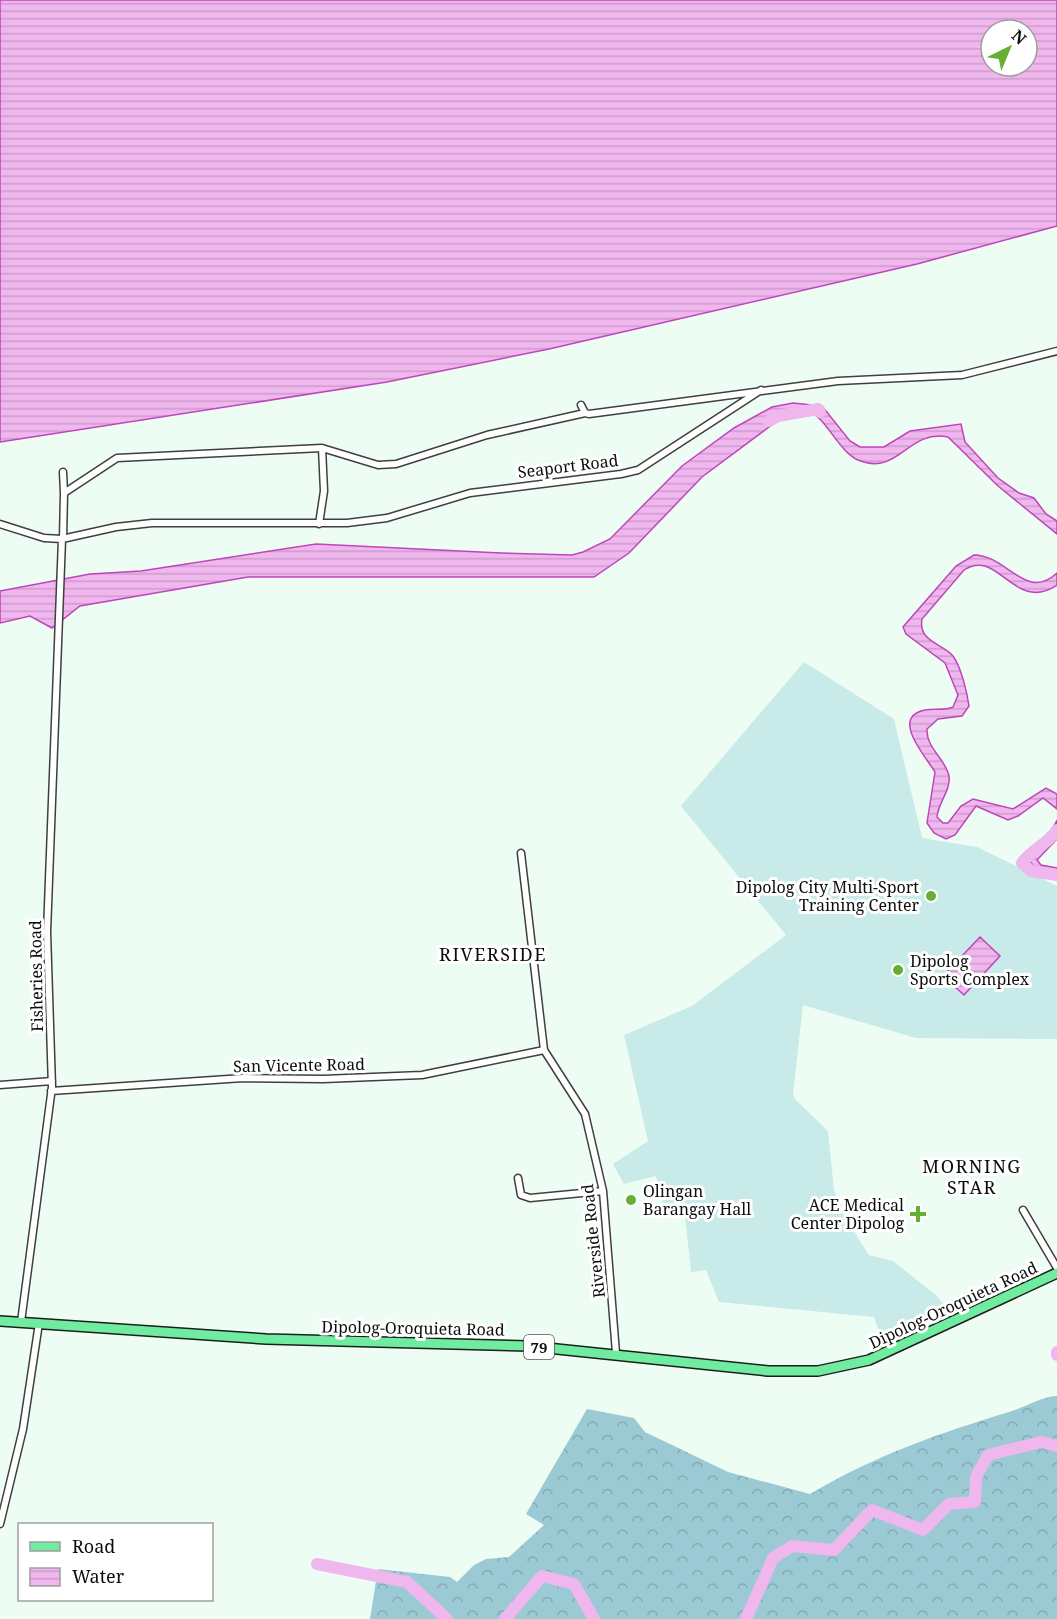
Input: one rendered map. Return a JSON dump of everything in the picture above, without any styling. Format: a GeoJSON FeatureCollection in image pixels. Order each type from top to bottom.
{"type":"FeatureCollection","features":[{"type":"Feature","properties":{"kind":"main road","name":"Dipolog-Oroquieta Road"},"geometry":{"type":"LineString","coordinates":[[0,1321],[266,1339],[528,1346],[615,1353],[768,1371],[836,1368],[869,1360],[899,1348],[1057,1273]]}},
{"type":"Feature","properties":{"kind":"street","name":"Seaport Road"},"geometry":{"type":"LineString","coordinates":[[0,524],[44,538],[62,539],[152,523],[319,524],[387,518],[470,493],[638,470],[761,390],[838,381],[962,375],[1057,351]]}},
{"type":"Feature","properties":{"kind":"street"},"geometry":{"type":"LineString","coordinates":[[64,493],[117,458],[322,448],[378,465],[396,464],[487,435],[585,413],[761,390]]}},
{"type":"Feature","properties":{"kind":"street"},"geometry":{"type":"LineString","coordinates":[[581,405],[585,413]]}},
{"type":"Feature","properties":{"kind":"street"},"geometry":{"type":"LineString","coordinates":[[319,524],[324,491],[322,448]]}},
{"type":"Feature","properties":{"kind":"street","name":"Fisheries Road"},"geometry":{"type":"LineString","coordinates":[[21,1322],[52,1081],[47,932],[60,628],[63,472]]}},
{"type":"Feature","properties":{"kind":"street","name":"Riverside Road"},"geometry":{"type":"LineString","coordinates":[[521,853],[544,1050],[585,1113],[603,1191],[614,1305],[615,1353]]}},
{"type":"Feature","properties":{"kind":"street","name":"San Vicente Road"},"geometry":{"type":"LineString","coordinates":[[51,1091],[243,1078],[323,1079],[422,1075],[544,1050]]}},
{"type":"Feature","properties":{"kind":"street"},"geometry":{"type":"LineString","coordinates":[[0,1085],[52,1081]]}},
{"type":"Feature","properties":{"kind":"street"},"geometry":{"type":"LineString","coordinates":[[518,1178],[521,1195],[530,1198],[603,1191]]}},
{"type":"Feature","properties":{"kind":"street"},"geometry":{"type":"LineString","coordinates":[[1023,1209],[1057,1268]]}},
{"type":"Feature","properties":{"kind":"street"},"geometry":{"type":"LineString","coordinates":[[0,1524],[23,1429],[39,1323]]}},
{"type":"Feature","properties":{"kind":"green space"},"geometry":{"type":"Polygon","coordinates":[[[1057,1396],[1057,1619],[370,1619],[378,1569],[450,1577],[457,1582],[474,1565],[486,1559],[509,1557],[544,1525],[526,1514],[587,1409],[634,1418],[645,1432],[728,1472],[810,1494],[859,1468],[907,1447],[1039,1400],[1057,1396]]]}},
{"type":"Feature","properties":{"kind":"shaded area","name":"Dipolog Sports Complex"},"geometry":{"type":"Polygon","coordinates":[[[804,662],[894,719],[922,838],[977,847],[1057,886],[1057,1039],[916,1038],[803,1005],[793,1094],[795,1099],[828,1131],[834,1191],[856,1235],[869,1255],[893,1261],[937,1296],[946,1307],[880,1334],[874,1317],[719,1302],[706,1270],[691,1272],[684,1206],[664,1207],[656,1176],[624,1184],[613,1164],[648,1141],[624,1035],[692,1006],[786,935],[681,806],[804,662]]]}},
{"type":"Feature","properties":{"kind":"water"},"geometry":{"type":"Polygon","coordinates":[[[0,0],[1057,0],[1057,226],[917,264],[549,349],[387,382],[0,442],[0,0]]]}},
{"type":"Feature","properties":{"kind":"water"},"geometry":{"type":"Polygon","coordinates":[[[793,403],[822,406],[850,441],[860,447],[884,447],[910,431],[961,424],[965,442],[998,478],[1019,493],[1034,498],[1046,514],[1057,521],[1057,534],[998,486],[948,437],[934,436],[922,440],[894,458],[872,464],[858,460],[848,453],[822,421],[802,409],[791,411],[702,477],[629,553],[594,577],[248,577],[80,606],[52,628],[30,616],[0,623],[0,591],[90,574],[141,571],[316,544],[501,553],[572,555],[583,552],[610,539],[682,466],[734,428],[772,407],[793,403]]]}},
{"type":"Feature","properties":{"kind":"water"},"geometry":{"type":"Polygon","coordinates":[[[974,555],[997,562],[1026,580],[1046,581],[1057,573],[1057,585],[1042,592],[1029,592],[997,572],[976,565],[964,570],[922,619],[922,627],[927,637],[953,656],[959,666],[969,706],[962,716],[938,719],[927,729],[929,742],[949,776],[948,786],[937,817],[943,823],[948,823],[961,806],[973,799],[1013,809],[1046,788],[1057,794],[1057,809],[1043,798],[1018,816],[1008,820],[976,806],[955,835],[946,839],[934,833],[927,823],[935,772],[914,738],[910,729],[910,721],[915,714],[925,710],[953,707],[958,695],[945,663],[906,634],[903,627],[956,566],[974,555]]]}},
{"type":"Feature","properties":{"kind":"water"},"geometry":{"type":"Polygon","coordinates":[[[1057,820],[1057,839],[1037,860],[1041,865],[1057,868],[1057,876],[1035,868],[1029,860],[1035,847],[1057,820]]]}},
{"type":"Feature","properties":{"kind":"water"},"geometry":{"type":"Polygon","coordinates":[[[980,937],[1000,956],[964,995],[943,976],[980,937]]]}},
{"type":"Feature","properties":{"kind":"waterway"},"geometry":{"type":"LineString","coordinates":[[769,421],[778,416],[818,409],[820,412]]}},
{"type":"Feature","properties":{"kind":"waterway"},"geometry":{"type":"LineString","coordinates":[[1057,830],[1022,863],[1031,871],[1057,875]]}},
{"type":"Feature","properties":{"kind":"waterway"},"geometry":{"type":"LineString","coordinates":[[746,1619],[773,1558],[792,1546],[834,1550],[872,1510],[923,1530],[949,1504],[975,1502],[976,1477],[988,1455],[1041,1442],[1057,1446]]}},
{"type":"Feature","properties":{"kind":"waterway"},"geometry":{"type":"LineString","coordinates":[[317,1564],[407,1582],[447,1619]]}},
{"type":"Feature","properties":{"kind":"waterway"},"geometry":{"type":"LineString","coordinates":[[505,1619],[542,1576],[574,1584],[594,1619]]}},
{"type":"Feature","properties":{"kind":"place","name":"Dipolog City Multi-Sport Training Center"},"geometry":{"type":"Point","coordinates":[931,896]}},
{"type":"Feature","properties":{"kind":"place","name":"Dipolog Sports Complex"},"geometry":{"type":"Point","coordinates":[898,970]}},
{"type":"Feature","properties":{"kind":"place","name":"Olingan Barangay Hall"},"geometry":{"type":"Point","coordinates":[631,1200]}},
{"type":"Feature","properties":{"kind":"place","name":"ACE Medical Center Dipolog"},"geometry":{"type":"Point","coordinates":[918,1214]}},
{"type":"Feature","properties":{"kind":"district","name":"RIVERSIDE"},"geometry":{"type":"Point","coordinates":[493,954]}},
{"type":"Feature","properties":{"kind":"district","name":"MORNING STAR"},"geometry":{"type":"Point","coordinates":[972,1176]}}]}
